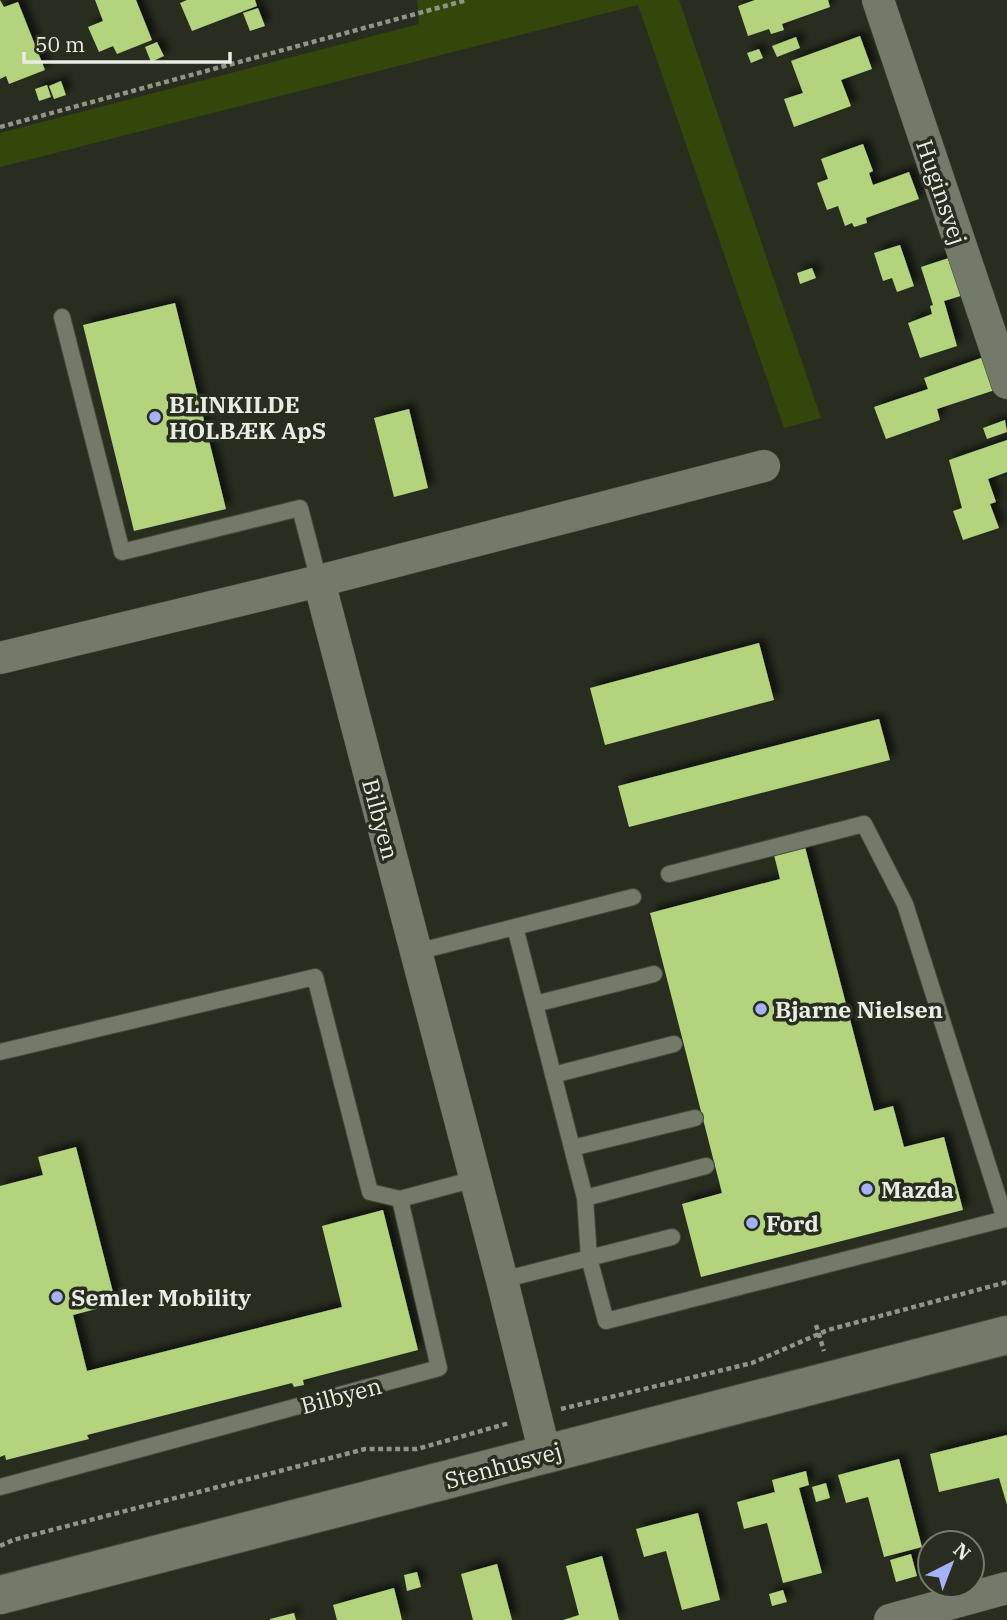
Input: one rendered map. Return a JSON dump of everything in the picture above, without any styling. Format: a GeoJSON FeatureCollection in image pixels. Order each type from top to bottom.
{"type":"FeatureCollection","features":[{"type":"Feature","properties":{"kind":"street","name":"Huginsvej"},"geometry":{"type":"LineString","coordinates":[[878,0],[1007,383]]}},
{"type":"Feature","properties":{"kind":"street"},"geometry":{"type":"LineString","coordinates":[[0,658],[319,581],[764,466]]}},
{"type":"Feature","properties":{"kind":"street","name":"Bilbyen"},"geometry":{"type":"LineString","coordinates":[[319,581],[540,1433]]}},
{"type":"Feature","properties":{"kind":"street","name":"Stenhusvej"},"geometry":{"type":"LineString","coordinates":[[4,1589],[540,1433],[1007,1310]]}},
{"type":"Feature","properties":{"kind":"street","name":"Stenhusvej"},"geometry":{"type":"LineString","coordinates":[[540,1433],[1007,1335]]}},
{"type":"Feature","properties":{"kind":"street"},"geometry":{"type":"LineString","coordinates":[[890,1620],[1007,1588]]}},
{"type":"Feature","properties":{"kind":"lane"},"geometry":{"type":"LineString","coordinates":[[62,317],[121,552],[300,508],[319,581]]}},
{"type":"Feature","properties":{"kind":"lane"},"geometry":{"type":"LineString","coordinates":[[515,927],[585,1198],[589,1258],[606,1321],[1005,1219],[905,904],[864,824],[669,874]]}},
{"type":"Feature","properties":{"kind":"lane"},"geometry":{"type":"LineString","coordinates":[[416,952],[632,897]]}},
{"type":"Feature","properties":{"kind":"lane"},"geometry":{"type":"LineString","coordinates":[[535,1004],[654,974]]}},
{"type":"Feature","properties":{"kind":"lane"},"geometry":{"type":"LineString","coordinates":[[0,1052],[315,977],[370,1192],[400,1199],[475,1179]]}},
{"type":"Feature","properties":{"kind":"lane"},"geometry":{"type":"LineString","coordinates":[[553,1075],[674,1044]]}},
{"type":"Feature","properties":{"kind":"lane"},"geometry":{"type":"LineString","coordinates":[[572,1149],[695,1118]]}},
{"type":"Feature","properties":{"kind":"lane"},"geometry":{"type":"LineString","coordinates":[[585,1198],[706,1166]]}},
{"type":"Feature","properties":{"kind":"lane","name":"Bilbyen"},"geometry":{"type":"LineString","coordinates":[[0,1487],[439,1368],[400,1199]]}},
{"type":"Feature","properties":{"kind":"lane"},"geometry":{"type":"LineString","coordinates":[[502,1280],[672,1237]]}},
{"type":"Feature","properties":{"kind":"path"},"geometry":{"type":"LineString","coordinates":[[0,127],[467,0]]}},
{"type":"Feature","properties":{"kind":"path"},"geometry":{"type":"LineString","coordinates":[[0,1546],[365,1449],[417,1450],[540,1433],[752,1363],[828,1329],[1007,1282]]}},
{"type":"Feature","properties":{"kind":"green space"},"geometry":{"type":"Polygon","coordinates":[[[417,0],[679,0],[821,418],[784,428],[638,5],[0,167],[0,133],[419,24],[417,0]]]}},
{"type":"Feature","properties":{"kind":"building"},"geometry":{"type":"Polygon","coordinates":[[[0,0],[4,7],[18,2],[45,70],[9,84],[6,76],[0,79],[0,0]]]}},
{"type":"Feature","properties":{"kind":"building"},"geometry":{"type":"Polygon","coordinates":[[[95,0],[136,0],[152,40],[117,54],[113,46],[99,52],[88,27],[103,21],[95,0]]]}},
{"type":"Feature","properties":{"kind":"building"},"geometry":{"type":"Polygon","coordinates":[[[187,0],[255,0],[257,6],[192,31],[180,3],[187,0]]]}},
{"type":"Feature","properties":{"kind":"building"},"geometry":{"type":"Polygon","coordinates":[[[755,0],[828,0],[830,7],[782,24],[784,30],[771,34],[769,29],[748,36],[738,6],[755,0]]]}},
{"type":"Feature","properties":{"kind":"building"},"geometry":{"type":"Polygon","coordinates":[[[258,8],[265,26],[250,31],[243,13],[258,8]]]}},
{"type":"Feature","properties":{"kind":"building"},"geometry":{"type":"Polygon","coordinates":[[[860,36],[872,69],[841,80],[851,106],[794,127],[784,99],[803,93],[791,61],[860,36]]]}},
{"type":"Feature","properties":{"kind":"building"},"geometry":{"type":"Polygon","coordinates":[[[796,37],[800,48],[777,57],[772,46],[796,37]]]}},
{"type":"Feature","properties":{"kind":"building"},"geometry":{"type":"Polygon","coordinates":[[[157,42],[164,56],[151,62],[145,47],[157,42]]]}},
{"type":"Feature","properties":{"kind":"building"},"geometry":{"type":"Polygon","coordinates":[[[759,49],[763,58],[751,63],[747,53],[759,49]]]}},
{"type":"Feature","properties":{"kind":"building"},"geometry":{"type":"Polygon","coordinates":[[[61,81],[66,95],[54,99],[49,86],[61,81]]]}},
{"type":"Feature","properties":{"kind":"building"},"geometry":{"type":"Polygon","coordinates":[[[47,85],[51,97],[39,101],[35,89],[47,85]]]}},
{"type":"Feature","properties":{"kind":"building"},"geometry":{"type":"Polygon","coordinates":[[[863,144],[873,171],[869,173],[873,185],[909,172],[919,199],[866,218],[867,223],[854,227],[852,223],[845,226],[838,206],[827,210],[817,183],[828,179],[821,159],[863,144]]]}},
{"type":"Feature","properties":{"kind":"building"},"geometry":{"type":"Polygon","coordinates":[[[900,245],[914,286],[897,292],[892,278],[883,281],[874,253],[900,245]]]}},
{"type":"Feature","properties":{"kind":"building"},"geometry":{"type":"Polygon","coordinates":[[[952,257],[964,295],[944,301],[957,346],[920,358],[908,323],[932,314],[930,306],[933,305],[921,267],[952,257]]]}},
{"type":"Feature","properties":{"kind":"building"},"geometry":{"type":"Polygon","coordinates":[[[812,268],[816,278],[800,284],[797,273],[812,268]]]}},
{"type":"Feature","properties":{"kind":"building","name":"BLINKILDE HOLBÆK ApS"},"geometry":{"type":"Polygon","coordinates":[[[175,303],[226,509],[134,531],[83,325],[175,303]]]}},
{"type":"Feature","properties":{"kind":"building"},"geometry":{"type":"Polygon","coordinates":[[[984,357],[995,390],[937,409],[940,420],[886,439],[874,407],[928,389],[924,378],[984,357]]]}},
{"type":"Feature","properties":{"kind":"building"},"geometry":{"type":"Polygon","coordinates":[[[409,409],[428,488],[394,497],[374,418],[409,409]]]}},
{"type":"Feature","properties":{"kind":"building"},"geometry":{"type":"Polygon","coordinates":[[[1005,420],[1007,432],[987,439],[983,428],[1005,420]]]}},
{"type":"Feature","properties":{"kind":"building"},"geometry":{"type":"Polygon","coordinates":[[[1007,440],[1007,472],[988,479],[996,502],[990,504],[999,528],[963,540],[953,511],[962,508],[949,460],[1007,440]]]}},
{"type":"Feature","properties":{"kind":"building"},"geometry":{"type":"Polygon","coordinates":[[[759,643],[774,700],[605,745],[590,688],[759,643]]]}},
{"type":"Feature","properties":{"kind":"building"},"geometry":{"type":"Polygon","coordinates":[[[879,719],[890,760],[629,827],[618,786],[879,719]]]}},
{"type":"Feature","properties":{"kind":"building","name":"Bjarne Nielsen"},"geometry":{"type":"Polygon","coordinates":[[[805,847],[874,1111],[893,1106],[904,1147],[944,1137],[963,1210],[701,1277],[682,1204],[722,1193],[650,913],[780,879],[774,855],[805,847]]]}},
{"type":"Feature","properties":{"kind":"building","name":"Semler Mobility"},"geometry":{"type":"Polygon","coordinates":[[[76,1147],[116,1304],[73,1315],[87,1371],[342,1307],[322,1226],[383,1210],[418,1350],[303,1380],[304,1385],[294,1387],[292,1383],[87,1435],[89,1439],[6,1460],[5,1455],[0,1457],[0,1186],[43,1175],[38,1157],[76,1147]]]}},
{"type":"Feature","properties":{"kind":"building"},"geometry":{"type":"Polygon","coordinates":[[[1007,1435],[1007,1505],[999,1478],[939,1492],[930,1454],[1007,1435]]]}},
{"type":"Feature","properties":{"kind":"building"},"geometry":{"type":"Polygon","coordinates":[[[899,1459],[917,1529],[916,1549],[884,1557],[868,1497],[846,1503],[838,1475],[899,1459]]]}},
{"type":"Feature","properties":{"kind":"building"},"geometry":{"type":"Polygon","coordinates":[[[806,1471],[809,1485],[799,1488],[822,1573],[783,1583],[767,1523],[744,1529],[737,1502],[775,1492],[772,1480],[806,1471]]]}},
{"type":"Feature","properties":{"kind":"building"},"geometry":{"type":"Polygon","coordinates":[[[826,1483],[830,1498],[816,1502],[812,1487],[826,1483]]]}},
{"type":"Feature","properties":{"kind":"building"},"geometry":{"type":"Polygon","coordinates":[[[698,1513],[720,1600],[682,1610],[666,1551],[644,1557],[636,1529],[698,1513]]]}},
{"type":"Feature","properties":{"kind":"building"},"geometry":{"type":"Polygon","coordinates":[[[911,1554],[916,1576],[896,1582],[890,1560],[911,1554]]]}},
{"type":"Feature","properties":{"kind":"building"},"geometry":{"type":"Polygon","coordinates":[[[602,1556],[619,1620],[563,1620],[579,1615],[566,1566],[602,1556]]]}},
{"type":"Feature","properties":{"kind":"building"},"geometry":{"type":"Polygon","coordinates":[[[497,1564],[512,1620],[473,1620],[461,1574],[497,1564]]]}},
{"type":"Feature","properties":{"kind":"building"},"geometry":{"type":"Polygon","coordinates":[[[417,1572],[421,1587],[407,1591],[404,1575],[417,1572]]]}},
{"type":"Feature","properties":{"kind":"building"},"geometry":{"type":"Polygon","coordinates":[[[394,1588],[402,1620],[337,1620],[333,1605],[394,1588]]]}},
{"type":"Feature","properties":{"kind":"building"},"geometry":{"type":"Polygon","coordinates":[[[783,1590],[787,1602],[772,1606],[769,1594],[783,1590]]]}},
{"type":"Feature","properties":{"kind":"building"},"geometry":{"type":"Polygon","coordinates":[[[294,1613],[296,1620],[270,1620],[270,1619],[294,1613]]]}},
{"type":"Feature","properties":{"kind":"place","name":"BLINKILDE HOLBÆK ApS"},"geometry":{"type":"Point","coordinates":[155,417]}},
{"type":"Feature","properties":{"kind":"place","name":"Bjarne Nielsen"},"geometry":{"type":"Point","coordinates":[761,1009]}},
{"type":"Feature","properties":{"kind":"place","name":"Mazda"},"geometry":{"type":"Point","coordinates":[867,1189]}},
{"type":"Feature","properties":{"kind":"place","name":"Ford"},"geometry":{"type":"Point","coordinates":[752,1223]}},
{"type":"Feature","properties":{"kind":"place","name":"Semler Mobility"},"geometry":{"type":"Point","coordinates":[57,1297]}}]}
